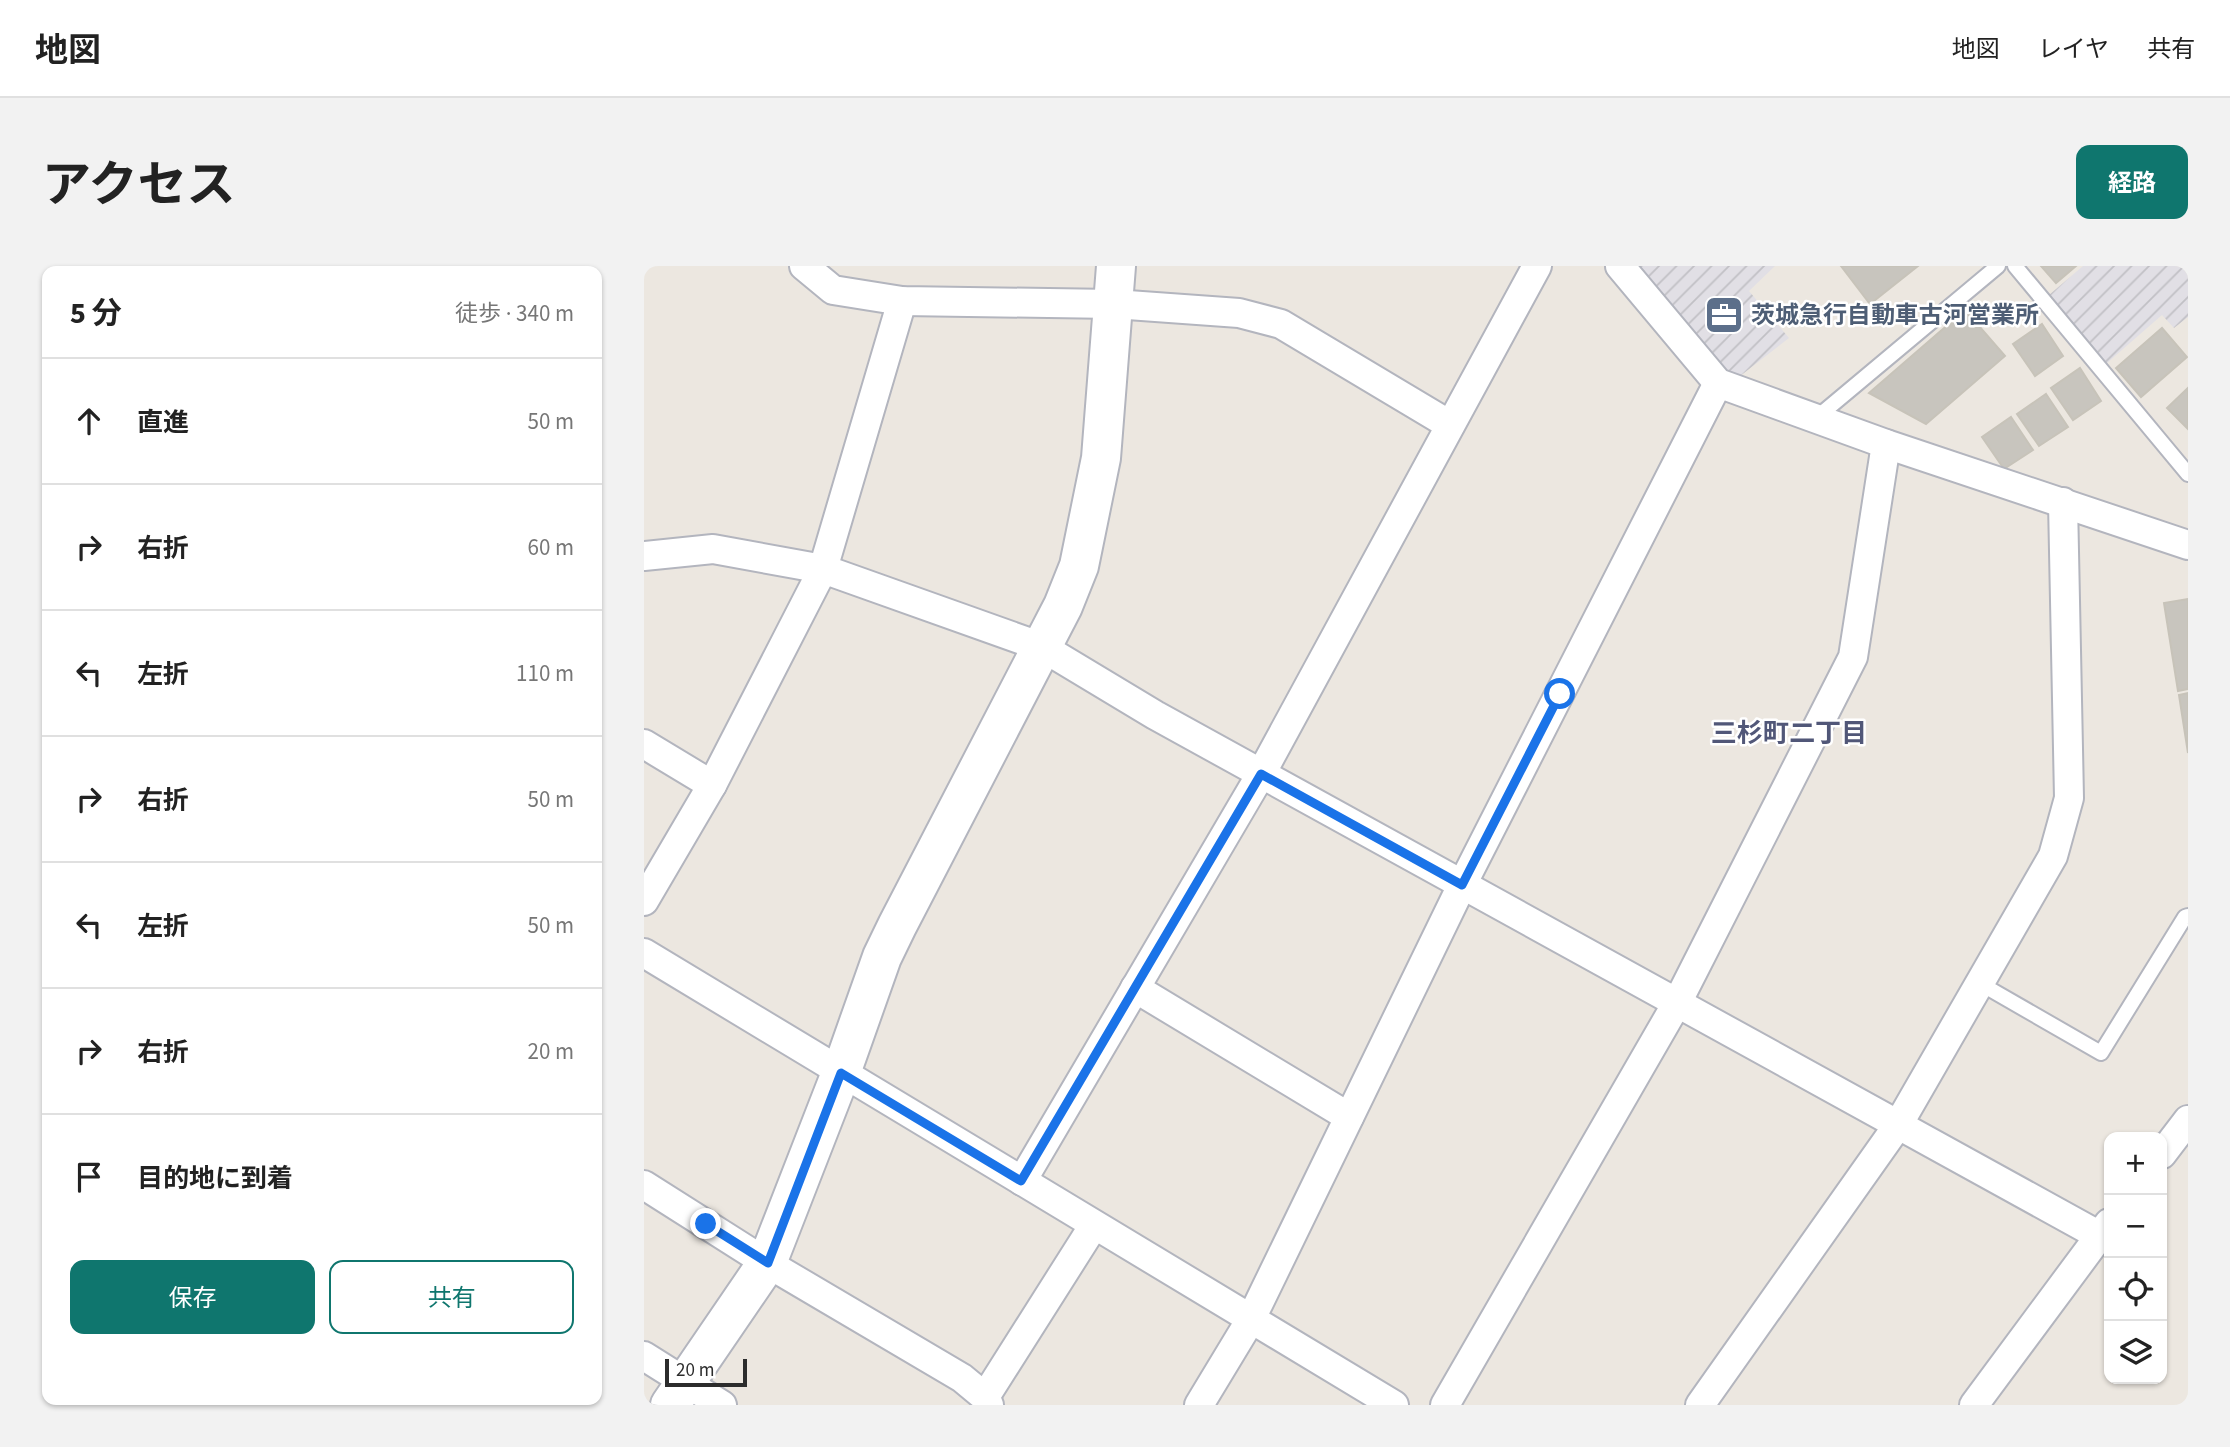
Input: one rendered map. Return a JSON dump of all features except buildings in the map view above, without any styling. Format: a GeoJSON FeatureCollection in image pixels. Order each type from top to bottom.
{"type":"FeatureCollection","features":[{"type":"Feature","properties":{"kind":"street"},"geometry":{"type":"LineString","coordinates":[[804,266],[833,290],[902,301],[1114,304],[1239,313],[1281,324],[1450,425]]}},
{"type":"Feature","properties":{"kind":"street"},"geometry":{"type":"LineString","coordinates":[[677,1393],[768,1263],[882,957],[1063,606],[1079,566],[1101,458],[1116,266]]}},
{"type":"Feature","properties":{"kind":"street"},"geometry":{"type":"LineString","coordinates":[[1021,1181],[1261,774],[1537,266]]}},
{"type":"Feature","properties":{"kind":"street"},"geometry":{"type":"LineString","coordinates":[[1620,266],[1718,383],[1886,444],[2188,545]]}},
{"type":"Feature","properties":{"kind":"street"},"geometry":{"type":"LineString","coordinates":[[644,901],[712,785],[823,569],[902,301]]}},
{"type":"Feature","properties":{"kind":"street"},"geometry":{"type":"LineString","coordinates":[[1199,1405],[1251,1319],[1462,885],[1718,383]]}},
{"type":"Feature","properties":{"kind":"street"},"geometry":{"type":"LineString","coordinates":[[1445,1405],[1677,1003],[1853,657],[1886,444]]}},
{"type":"Feature","properties":{"kind":"street"},"geometry":{"type":"LineString","coordinates":[[1700,1405],[1898,1125],[2053,856],[2069,798],[2063,502]]}},
{"type":"Feature","properties":{"kind":"street"},"geometry":{"type":"LineString","coordinates":[[644,556],[713,549],[823,569],[1042,647],[1155,715],[1898,1125],[2104,1230],[1974,1405]]}},
{"type":"Feature","properties":{"kind":"street"},"geometry":{"type":"LineString","coordinates":[[644,744],[712,785]]}},
{"type":"Feature","properties":{"kind":"street"},"geometry":{"type":"LineString","coordinates":[[644,953],[1394,1405]]}},
{"type":"Feature","properties":{"kind":"street"},"geometry":{"type":"LineString","coordinates":[[1135,988],[1349,1117]]}},
{"type":"Feature","properties":{"kind":"street"},"geometry":{"type":"LineString","coordinates":[[2167,1147],[2188,1119]]}},
{"type":"Feature","properties":{"kind":"street"},"geometry":{"type":"LineString","coordinates":[[644,1185],[768,1263],[962,1378],[987,1401],[1094,1225]]}},
{"type":"Feature","properties":{"kind":"street"},"geometry":{"type":"LineString","coordinates":[[644,1356],[677,1393],[722,1405]]}},
{"type":"Feature","properties":{"kind":"lane"},"geometry":{"type":"LineString","coordinates":[[1815,419],[1998,266]]}},
{"type":"Feature","properties":{"kind":"lane"},"geometry":{"type":"LineString","coordinates":[[2015,266],[2188,474]]}},
{"type":"Feature","properties":{"kind":"lane"},"geometry":{"type":"LineString","coordinates":[[1981,984],[2101,1053],[2188,916]]}},
{"type":"Feature","properties":{"kind":"shaded area","name":"茨城急行自動車古河営業所"},"geometry":{"type":"Polygon","coordinates":[[[1639,266],[1775,266],[1749,291],[1789,338],[1735,380],[1639,266]]]}},
{"type":"Feature","properties":{"kind":"shaded area"},"geometry":{"type":"Polygon","coordinates":[[[2083,266],[2188,266],[2188,317],[2174,328],[2162,315],[2107,363],[2049,295],[2083,266]]]}},
{"type":"Feature","properties":{"kind":"place","name":"茨城急行自動車古河営業所"},"geometry":{"type":"Point","coordinates":[1724,315]}},
{"type":"Feature","properties":{"kind":"district","name":"三杉町二丁目"},"geometry":{"type":"Point","coordinates":[1789,733]}},
{"type":"Feature","properties":{"kind":"route"},"geometry":{"type":"LineString","coordinates":[[706,1224],[768,1263],[841,1073],[1021,1181],[1261,774],[1462,885],[1560,694]]}}]}
